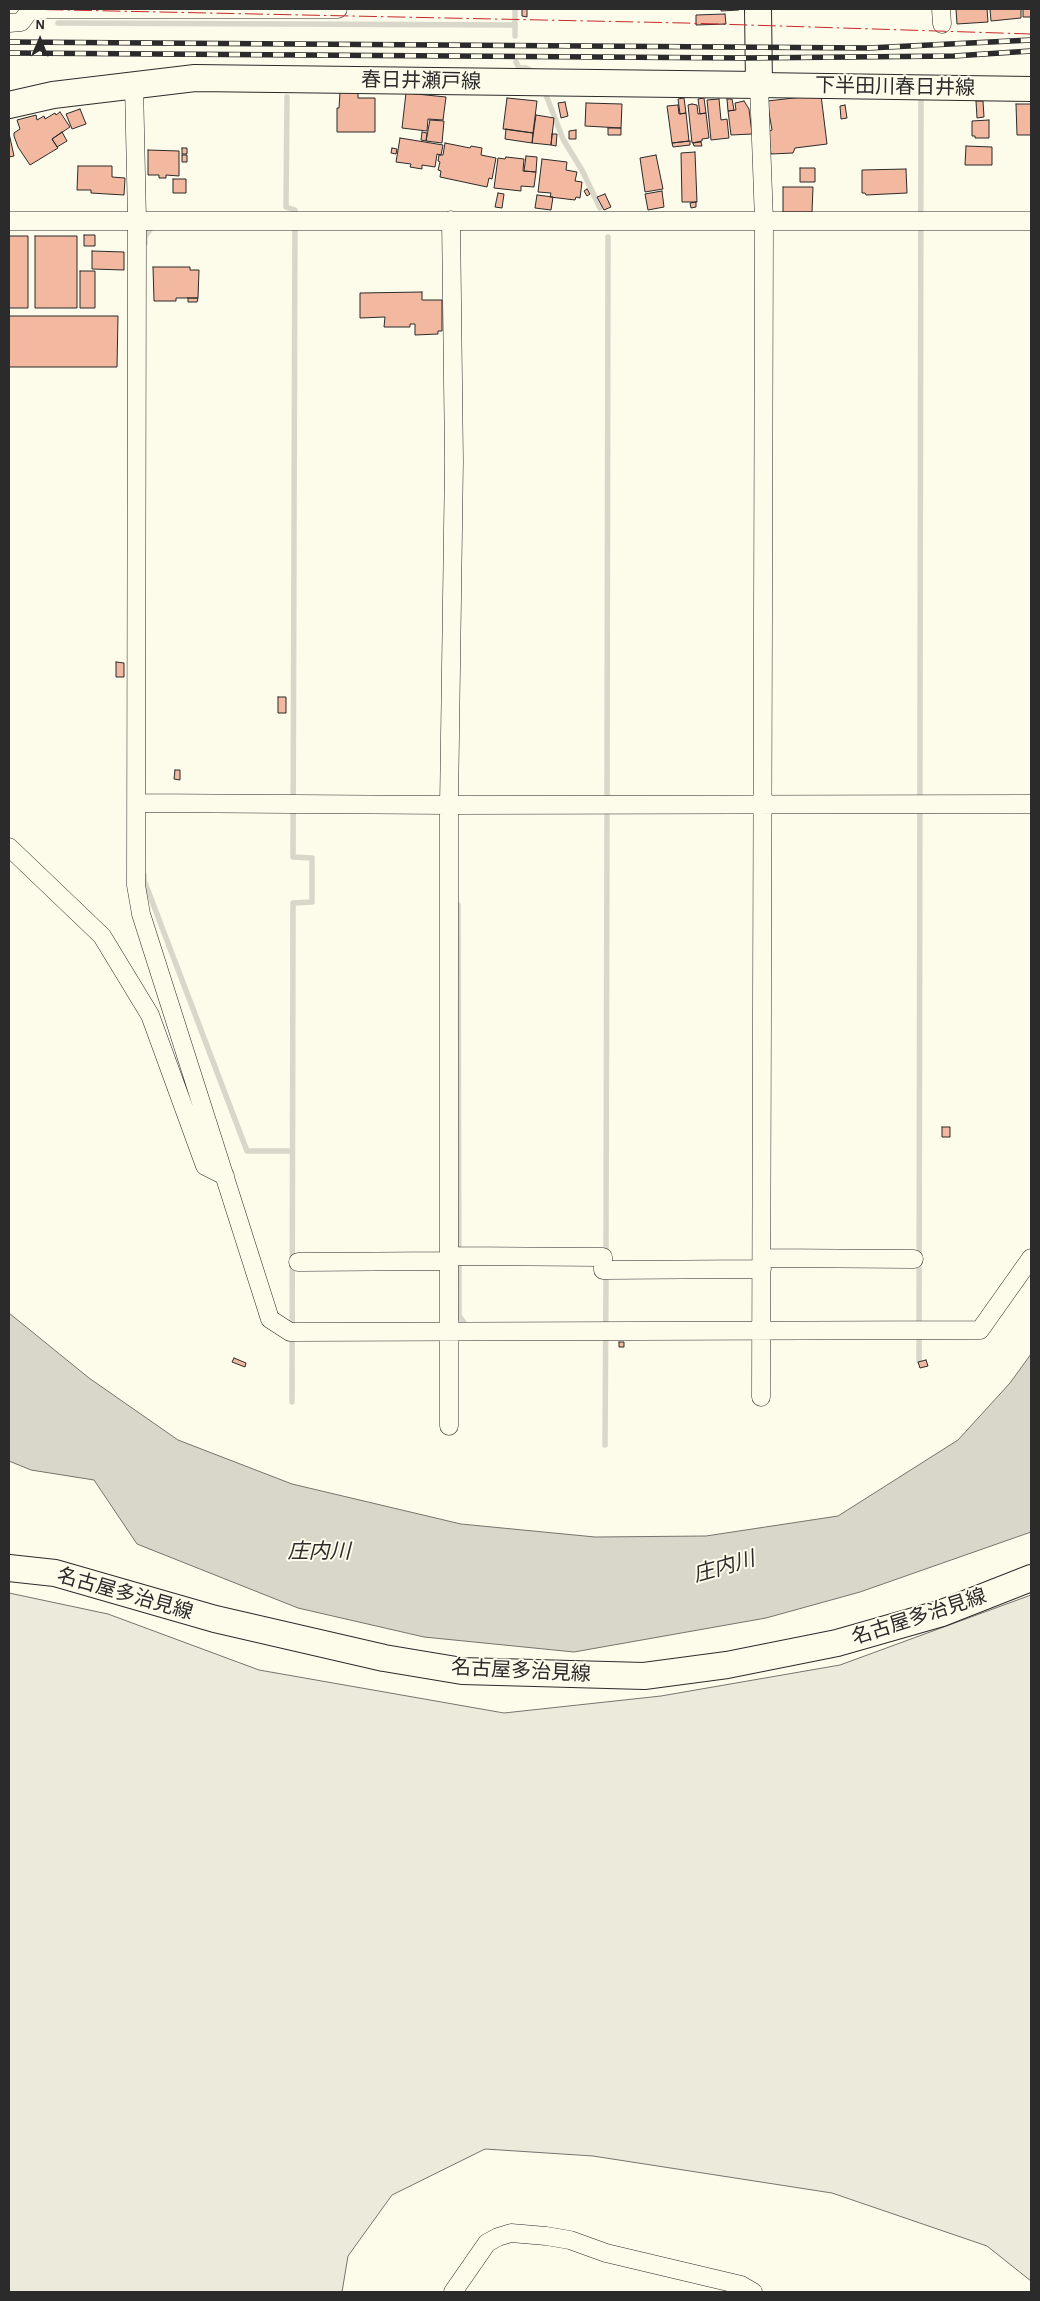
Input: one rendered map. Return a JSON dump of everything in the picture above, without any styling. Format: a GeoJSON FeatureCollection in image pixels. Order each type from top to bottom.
{"type":"FeatureCollection","features":[{"type":"Feature","properties":{"kind":"main road"},"geometry":{"type":"LineString","coordinates":[[758,9],[759,85]]}},
{"type":"Feature","properties":{"kind":"main road","name":"春日井瀬戸線"},"geometry":{"type":"LineString","coordinates":[[9,105],[53,95],[196,78],[759,85]]}},
{"type":"Feature","properties":{"kind":"main road","name":"下半田川春日井線"},"geometry":{"type":"LineString","coordinates":[[759,85],[1031,89]]}},
{"type":"Feature","properties":{"kind":"main road","name":"名古屋多治見線"},"geometry":{"type":"LineString","coordinates":[[9,1568],[55,1573],[214,1619],[404,1661],[462,1671],[644,1676],[727,1665],[838,1643],[942,1613],[1031,1578]]}},
{"type":"Feature","properties":{"kind":"street"},"geometry":{"type":"LineString","coordinates":[[9,23],[21,22],[31,9],[338,9]]}},
{"type":"Feature","properties":{"kind":"street"},"geometry":{"type":"LineString","coordinates":[[134,85],[136,220],[136,885],[141,914],[270,1319],[290,1332],[980,1330],[1031,1258]]}},
{"type":"Feature","properties":{"kind":"street"},"geometry":{"type":"LineString","coordinates":[[759,85],[764,221],[761,1397]]}},
{"type":"Feature","properties":{"kind":"street"},"geometry":{"type":"LineString","coordinates":[[450,1426],[449,805],[454,461],[451,220]]}},
{"type":"Feature","properties":{"kind":"street"},"geometry":{"type":"LineString","coordinates":[[9,221],[1031,222]]}},
{"type":"Feature","properties":{"kind":"street"},"geometry":{"type":"LineString","coordinates":[[137,803],[449,805],[1031,804]]}},
{"type":"Feature","properties":{"kind":"street"},"geometry":{"type":"LineString","coordinates":[[9,847],[102,936],[150,1016],[205,1166],[225,1176]]}},
{"type":"Feature","properties":{"kind":"street"},"geometry":{"type":"LineString","coordinates":[[298,1262],[603,1257],[603,1270],[914,1259]]}},
{"type":"Feature","properties":{"kind":"street"},"geometry":{"type":"LineString","coordinates":[[453,2292],[487,2243],[498,2237],[511,2234],[546,2236],[570,2240],[606,2253],[741,2285],[753,2292]]}},
{"type":"Feature","properties":{"kind":"shaded area"},"geometry":{"type":"Polygon","coordinates":[[[9,1593],[108,1614],[259,1670],[504,1713],[661,1696],[840,1665],[1031,1595],[1031,2281],[987,2246],[832,2193],[593,2156],[485,2149],[392,2195],[348,2256],[342,2292],[9,2292],[9,1593]]]}},
{"type":"Feature","properties":{"kind":"water","name":"庄内川"},"geometry":{"type":"Polygon","coordinates":[[[9,1313],[89,1378],[178,1440],[292,1484],[461,1524],[595,1537],[706,1536],[838,1516],[958,1440],[1010,1383],[1031,1354],[1031,1532],[860,1592],[766,1618],[574,1652],[424,1637],[298,1608],[137,1544],[94,1480],[31,1470],[9,1461],[9,1313]]]}},
{"type":"Feature","properties":{"kind":"building"},"geometry":{"type":"Polygon","coordinates":[[[522,9],[527,9],[527,17],[522,16],[522,9]]]}},
{"type":"Feature","properties":{"kind":"building"},"geometry":{"type":"Polygon","coordinates":[[[721,9],[739,9],[739,10],[721,11],[721,9]]]}},
{"type":"Feature","properties":{"kind":"building"},"geometry":{"type":"Polygon","coordinates":[[[956,9],[987,9],[988,22],[957,24],[956,9]]]}},
{"type":"Feature","properties":{"kind":"building"},"geometry":{"type":"Polygon","coordinates":[[[990,9],[1021,9],[1021,18],[991,21],[990,9]]]}},
{"type":"Feature","properties":{"kind":"building"},"geometry":{"type":"Polygon","coordinates":[[[1023,9],[1031,9],[1031,17],[1023,17],[1023,9]]]}},
{"type":"Feature","properties":{"kind":"building"},"geometry":{"type":"Polygon","coordinates":[[[725,14],[726,24],[696,25],[696,15],[725,14]]]}},
{"type":"Feature","properties":{"kind":"building"},"geometry":{"type":"Polygon","coordinates":[[[340,92],[358,92],[358,98],[375,98],[375,132],[337,132],[337,108],[339,108],[340,92]]]}},
{"type":"Feature","properties":{"kind":"building"},"geometry":{"type":"Polygon","coordinates":[[[406,93],[446,97],[443,120],[428,119],[427,131],[402,128],[406,93]]]}},
{"type":"Feature","properties":{"kind":"building"},"geometry":{"type":"Polygon","coordinates":[[[821,95],[827,144],[795,148],[793,153],[771,154],[768,132],[772,130],[767,101],[821,95]]]}},
{"type":"Feature","properties":{"kind":"building"},"geometry":{"type":"Polygon","coordinates":[[[507,98],[537,101],[533,133],[503,129],[507,98]]]}},
{"type":"Feature","properties":{"kind":"building"},"geometry":{"type":"Polygon","coordinates":[[[684,98],[686,113],[680,114],[678,99],[684,98]]]}},
{"type":"Feature","properties":{"kind":"building"},"geometry":{"type":"Polygon","coordinates":[[[704,98],[706,113],[700,114],[698,99],[704,98]]]}},
{"type":"Feature","properties":{"kind":"building"},"geometry":{"type":"Polygon","coordinates":[[[719,99],[721,120],[727,119],[729,138],[711,140],[707,100],[719,99]]]}},
{"type":"Feature","properties":{"kind":"building"},"geometry":{"type":"Polygon","coordinates":[[[727,99],[732,99],[734,110],[728,111],[727,99]]]}},
{"type":"Feature","properties":{"kind":"building"},"geometry":{"type":"Polygon","coordinates":[[[744,101],[749,109],[752,134],[731,135],[728,111],[736,110],[735,103],[744,101]]]}},
{"type":"Feature","properties":{"kind":"building"},"geometry":{"type":"Polygon","coordinates":[[[976,101],[983,101],[984,117],[977,118],[976,101]]]}},
{"type":"Feature","properties":{"kind":"building"},"geometry":{"type":"Polygon","coordinates":[[[565,102],[568,116],[561,118],[558,103],[565,102]]]}},
{"type":"Feature","properties":{"kind":"building"},"geometry":{"type":"Polygon","coordinates":[[[586,103],[622,104],[621,128],[585,126],[586,103]]]}},
{"type":"Feature","properties":{"kind":"building"},"geometry":{"type":"Polygon","coordinates":[[[1016,104],[1031,104],[1031,135],[1017,135],[1016,104]]]}},
{"type":"Feature","properties":{"kind":"building"},"geometry":{"type":"Polygon","coordinates":[[[678,105],[679,114],[686,113],[689,141],[672,143],[667,106],[678,105]]]}},
{"type":"Feature","properties":{"kind":"building"},"geometry":{"type":"Polygon","coordinates":[[[688,105],[697,105],[698,114],[706,113],[709,138],[692,143],[688,105]]]}},
{"type":"Feature","properties":{"kind":"building"},"geometry":{"type":"Polygon","coordinates":[[[845,105],[847,118],[841,119],[840,106],[845,105]]]}},
{"type":"Feature","properties":{"kind":"building"},"geometry":{"type":"Polygon","coordinates":[[[80,109],[86,124],[72,129],[66,114],[80,109]]]}},
{"type":"Feature","properties":{"kind":"building"},"geometry":{"type":"Polygon","coordinates":[[[60,112],[70,127],[52,139],[58,148],[30,165],[18,147],[14,136],[14,133],[20,129],[17,120],[36,115],[37,120],[44,116],[45,119],[60,112]]]}},
{"type":"Feature","properties":{"kind":"building"},"geometry":{"type":"Polygon","coordinates":[[[536,115],[554,118],[551,145],[532,143],[536,115]]]}},
{"type":"Feature","properties":{"kind":"building"},"geometry":{"type":"Polygon","coordinates":[[[430,120],[444,121],[442,143],[426,141],[430,120]]]}},
{"type":"Feature","properties":{"kind":"building"},"geometry":{"type":"Polygon","coordinates":[[[989,120],[989,138],[975,138],[975,136],[972,136],[972,121],[989,120]]]}},
{"type":"Feature","properties":{"kind":"building"},"geometry":{"type":"Polygon","coordinates":[[[608,128],[621,128],[621,135],[608,135],[608,128]]]}},
{"type":"Feature","properties":{"kind":"building"},"geometry":{"type":"Polygon","coordinates":[[[506,129],[533,133],[532,143],[505,139],[506,129]]]}},
{"type":"Feature","properties":{"kind":"building"},"geometry":{"type":"Polygon","coordinates":[[[576,130],[576,139],[569,139],[569,131],[576,130]]]}},
{"type":"Feature","properties":{"kind":"building"},"geometry":{"type":"Polygon","coordinates":[[[62,132],[67,141],[57,147],[52,139],[62,132]]]}},
{"type":"Feature","properties":{"kind":"building"},"geometry":{"type":"Polygon","coordinates":[[[422,132],[427,133],[426,141],[421,140],[422,132]]]}},
{"type":"Feature","properties":{"kind":"building"},"geometry":{"type":"Polygon","coordinates":[[[9,133],[14,156],[9,157],[9,133]]]}},
{"type":"Feature","properties":{"kind":"building"},"geometry":{"type":"Polygon","coordinates":[[[552,134],[557,134],[556,146],[551,145],[552,134]]]}},
{"type":"Feature","properties":{"kind":"building"},"geometry":{"type":"Polygon","coordinates":[[[400,138],[443,145],[441,155],[437,154],[435,167],[422,165],[422,169],[410,167],[411,164],[396,162],[400,138]]]}},
{"type":"Feature","properties":{"kind":"building"},"geometry":{"type":"Polygon","coordinates":[[[690,141],[690,145],[673,147],[672,143],[690,141]]]}},
{"type":"Feature","properties":{"kind":"building"},"geometry":{"type":"Polygon","coordinates":[[[701,142],[702,146],[694,146],[693,143],[701,142]]]}},
{"type":"Feature","properties":{"kind":"building"},"geometry":{"type":"Polygon","coordinates":[[[445,143],[470,148],[471,146],[482,148],[481,155],[496,158],[492,179],[489,178],[487,187],[440,177],[441,171],[438,170],[440,162],[438,161],[439,155],[443,155],[445,143]]]}},
{"type":"Feature","properties":{"kind":"building"},"geometry":{"type":"Polygon","coordinates":[[[966,146],[992,147],[992,165],[965,165],[966,146]]]}},
{"type":"Feature","properties":{"kind":"building"},"geometry":{"type":"Polygon","coordinates":[[[182,148],[187,148],[187,154],[182,154],[182,148]]]}},
{"type":"Feature","properties":{"kind":"building"},"geometry":{"type":"Polygon","coordinates":[[[392,148],[397,149],[396,154],[391,153],[392,148]]]}},
{"type":"Feature","properties":{"kind":"building"},"geometry":{"type":"Polygon","coordinates":[[[148,150],[179,151],[179,176],[166,175],[166,178],[159,178],[159,175],[148,175],[148,150]]]}},
{"type":"Feature","properties":{"kind":"building"},"geometry":{"type":"Polygon","coordinates":[[[695,152],[697,202],[682,202],[681,153],[695,152]]]}},
{"type":"Feature","properties":{"kind":"building"},"geometry":{"type":"Polygon","coordinates":[[[182,155],[187,155],[187,162],[182,162],[182,155]]]}},
{"type":"Feature","properties":{"kind":"building"},"geometry":{"type":"Polygon","coordinates":[[[656,155],[663,189],[645,192],[640,158],[656,155]]]}},
{"type":"Feature","properties":{"kind":"building"},"geometry":{"type":"Polygon","coordinates":[[[526,156],[537,157],[536,172],[524,171],[526,156]]]}},
{"type":"Feature","properties":{"kind":"building"},"geometry":{"type":"Polygon","coordinates":[[[506,157],[524,159],[523,171],[536,172],[534,187],[521,186],[521,191],[494,188],[498,158],[505,159],[506,157]]]}},
{"type":"Feature","properties":{"kind":"building"},"geometry":{"type":"Polygon","coordinates":[[[542,159],[567,162],[566,170],[577,172],[575,181],[582,182],[580,198],[576,197],[575,200],[550,197],[551,193],[538,192],[542,159]]]}},
{"type":"Feature","properties":{"kind":"building"},"geometry":{"type":"Polygon","coordinates":[[[78,166],[112,166],[112,177],[125,178],[124,195],[91,193],[91,190],[77,190],[78,166]]]}},
{"type":"Feature","properties":{"kind":"building"},"geometry":{"type":"Polygon","coordinates":[[[800,168],[815,168],[815,182],[800,182],[800,168]]]}},
{"type":"Feature","properties":{"kind":"building"},"geometry":{"type":"Polygon","coordinates":[[[906,169],[907,193],[866,195],[862,193],[862,170],[906,169]]]}},
{"type":"Feature","properties":{"kind":"building"},"geometry":{"type":"Polygon","coordinates":[[[173,179],[186,179],[186,193],[173,193],[173,179]]]}},
{"type":"Feature","properties":{"kind":"building"},"geometry":{"type":"Polygon","coordinates":[[[783,187],[813,187],[812,212],[783,212],[783,187]]]}},
{"type":"Feature","properties":{"kind":"building"},"geometry":{"type":"Polygon","coordinates":[[[587,189],[590,194],[587,196],[584,191],[587,189]]]}},
{"type":"Feature","properties":{"kind":"building"},"geometry":{"type":"Polygon","coordinates":[[[662,191],[664,207],[648,210],[645,194],[662,191]]]}},
{"type":"Feature","properties":{"kind":"building"},"geometry":{"type":"Polygon","coordinates":[[[498,193],[504,194],[502,208],[495,207],[498,193]]]}},
{"type":"Feature","properties":{"kind":"building"},"geometry":{"type":"Polygon","coordinates":[[[605,194],[611,207],[604,210],[597,197],[605,194]]]}},
{"type":"Feature","properties":{"kind":"building"},"geometry":{"type":"Polygon","coordinates":[[[537,195],[553,197],[551,210],[535,208],[537,195]]]}},
{"type":"Feature","properties":{"kind":"building"},"geometry":{"type":"Polygon","coordinates":[[[696,202],[696,207],[691,208],[690,203],[696,202]]]}},
{"type":"Feature","properties":{"kind":"building"},"geometry":{"type":"Polygon","coordinates":[[[84,235],[95,235],[95,246],[84,246],[84,235]]]}},
{"type":"Feature","properties":{"kind":"building"},"geometry":{"type":"Polygon","coordinates":[[[9,236],[28,236],[28,308],[9,308],[9,236]]]}},
{"type":"Feature","properties":{"kind":"building"},"geometry":{"type":"Polygon","coordinates":[[[35,236],[77,236],[77,308],[35,308],[35,236]]]}},
{"type":"Feature","properties":{"kind":"building"},"geometry":{"type":"Polygon","coordinates":[[[92,251],[124,252],[124,270],[92,269],[92,251]]]}},
{"type":"Feature","properties":{"kind":"building"},"geometry":{"type":"Polygon","coordinates":[[[153,267],[190,267],[190,270],[199,270],[198,298],[154,301],[153,267]]]}},
{"type":"Feature","properties":{"kind":"building"},"geometry":{"type":"Polygon","coordinates":[[[80,271],[95,271],[95,308],[80,308],[80,271]]]}},
{"type":"Feature","properties":{"kind":"building"},"geometry":{"type":"Polygon","coordinates":[[[422,292],[422,300],[442,300],[442,331],[438,331],[438,334],[415,335],[415,324],[410,324],[410,327],[384,327],[385,317],[360,318],[360,293],[422,292]]]}},
{"type":"Feature","properties":{"kind":"building"},"geometry":{"type":"Polygon","coordinates":[[[188,298],[198,298],[197,302],[188,302],[188,298]]]}},
{"type":"Feature","properties":{"kind":"building"},"geometry":{"type":"Polygon","coordinates":[[[9,316],[118,316],[117,367],[9,367],[9,316]]]}},
{"type":"Feature","properties":{"kind":"building"},"geometry":{"type":"Polygon","coordinates":[[[116,662],[124,663],[124,677],[116,677],[116,662]]]}},
{"type":"Feature","properties":{"kind":"building"},"geometry":{"type":"Polygon","coordinates":[[[278,697],[286,697],[286,713],[278,713],[278,697]]]}},
{"type":"Feature","properties":{"kind":"building"},"geometry":{"type":"Polygon","coordinates":[[[175,770],[180,770],[180,780],[174,779],[175,770]]]}},
{"type":"Feature","properties":{"kind":"building"},"geometry":{"type":"Polygon","coordinates":[[[942,1127],[950,1127],[950,1137],[942,1137],[942,1127]]]}},
{"type":"Feature","properties":{"kind":"building"},"geometry":{"type":"Polygon","coordinates":[[[619,1342],[624,1342],[624,1347],[619,1347],[619,1342]]]}},
{"type":"Feature","properties":{"kind":"building"},"geometry":{"type":"Polygon","coordinates":[[[234,1358],[246,1363],[245,1367],[232,1362],[234,1358]]]}},
{"type":"Feature","properties":{"kind":"building"},"geometry":{"type":"Polygon","coordinates":[[[926,1360],[928,1366],[920,1368],[918,1362],[926,1360]]]}},
{"type":"Feature","properties":{"kind":"waterway"},"geometry":{"type":"LineString","coordinates":[[515,9],[515,36]]}},
{"type":"Feature","properties":{"kind":"waterway"},"geometry":{"type":"LineString","coordinates":[[58,23],[515,25]]}},
{"type":"Feature","properties":{"kind":"waterway"},"geometry":{"type":"LineString","coordinates":[[516,62],[519,68],[526,68],[532,71]]}},
{"type":"Feature","properties":{"kind":"waterway"},"geometry":{"type":"LineString","coordinates":[[546,95],[563,139],[583,172],[600,208]]}},
{"type":"Feature","properties":{"kind":"waterway"},"geometry":{"type":"LineString","coordinates":[[287,97],[286,207],[295,210],[293,857],[312,858],[312,902],[293,903],[292,1402]]}},
{"type":"Feature","properties":{"kind":"waterway"},"geometry":{"type":"LineString","coordinates":[[919,1361],[921,99]]}},
{"type":"Feature","properties":{"kind":"waterway"},"geometry":{"type":"LineString","coordinates":[[145,243],[145,237],[151,228]]}},
{"type":"Feature","properties":{"kind":"waterway"},"geometry":{"type":"LineString","coordinates":[[607,794],[608,237]]}},
{"type":"Feature","properties":{"kind":"waterway"},"geometry":{"type":"LineString","coordinates":[[606,1248],[607,816]]}},
{"type":"Feature","properties":{"kind":"waterway"},"geometry":{"type":"LineString","coordinates":[[144,875],[144,880],[247,1151],[292,1151]]}},
{"type":"Feature","properties":{"kind":"waterway"},"geometry":{"type":"LineString","coordinates":[[458,905],[459,1316],[465,1324]]}},
{"type":"Feature","properties":{"kind":"waterway"},"geometry":{"type":"LineString","coordinates":[[605,1445],[606,1277]]}},
{"type":"Feature","properties":{"kind":"railway"},"geometry":{"type":"LineString","coordinates":[[9,42],[869,48],[1031,40]]}},
{"type":"Feature","properties":{"kind":"railway"},"geometry":{"type":"LineString","coordinates":[[9,53],[745,58],[954,56],[1031,51]]}},
{"type":"Feature","properties":{"kind":"power"},"geometry":{"type":"LineString","coordinates":[[17,9],[685,23],[1031,34]]}}]}
